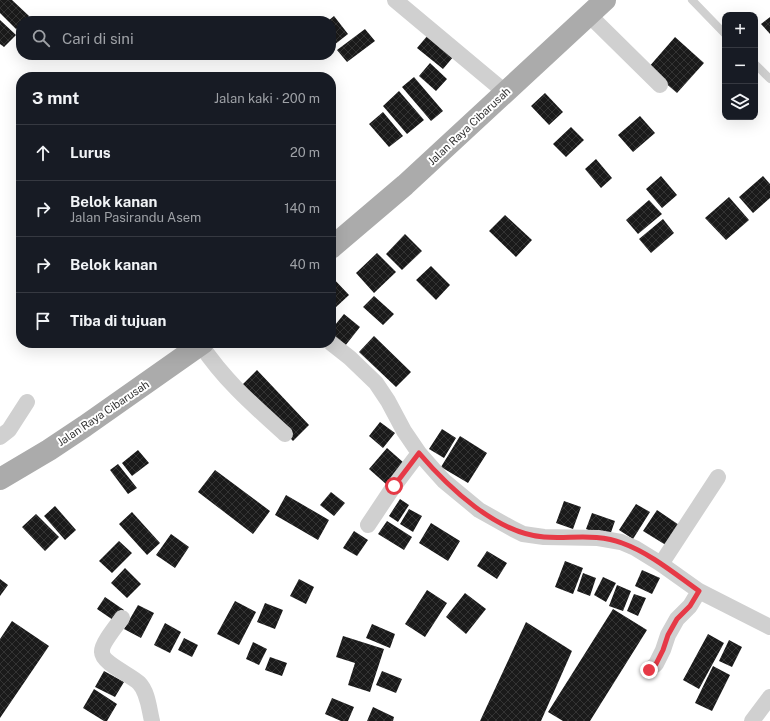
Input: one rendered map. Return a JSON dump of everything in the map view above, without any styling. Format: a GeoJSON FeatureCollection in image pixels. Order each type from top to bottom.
{"type":"FeatureCollection","features":[{"type":"Feature","properties":{"kind":"main road","name":"Jalan Raya Cibarusah"},"geometry":{"type":"LineString","coordinates":[[336,244],[405,185],[605,0]]}},
{"type":"Feature","properties":{"kind":"main road","name":"Jalan Raya Cibarusah"},"geometry":{"type":"LineString","coordinates":[[0,479],[25,465],[73,434],[196,348]]}},
{"type":"Feature","properties":{"kind":"street"},"geometry":{"type":"LineString","coordinates":[[395,0],[505,92]]}},
{"type":"Feature","properties":{"kind":"street"},"geometry":{"type":"LineString","coordinates":[[589,15],[660,85]]}},
{"type":"Feature","properties":{"kind":"street"},"geometry":{"type":"LineString","coordinates":[[336,347],[376,383],[388,401],[404,431],[419,453],[444,481],[479,510],[513,530],[535,536],[598,538],[621,542],[635,548],[661,564],[699,591],[770,626]]}},
{"type":"Feature","properties":{"kind":"street"},"geometry":{"type":"LineString","coordinates":[[204,348],[212,362],[226,378],[285,434]]}},
{"type":"Feature","properties":{"kind":"street"},"geometry":{"type":"LineString","coordinates":[[0,437],[9,430],[27,402]]}},
{"type":"Feature","properties":{"kind":"street"},"geometry":{"type":"LineString","coordinates":[[368,525],[394,486],[419,453]]}},
{"type":"Feature","properties":{"kind":"street"},"geometry":{"type":"LineString","coordinates":[[661,564],[718,477]]}},
{"type":"Feature","properties":{"kind":"street"},"geometry":{"type":"LineString","coordinates":[[649,670],[656,664],[668,635],[677,619],[690,606],[699,591]]}},
{"type":"Feature","properties":{"kind":"street"},"geometry":{"type":"LineString","coordinates":[[122,618],[102,648],[102,656],[107,662],[133,678],[143,689],[152,721]]}},
{"type":"Feature","properties":{"kind":"street"},"geometry":{"type":"LineString","coordinates":[[752,721],[770,697]]}},
{"type":"Feature","properties":{"kind":"lane"},"geometry":{"type":"LineString","coordinates":[[692,0],[722,31]]}},
{"type":"Feature","properties":{"kind":"lane"},"geometry":{"type":"LineString","coordinates":[[758,67],[770,79]]}},
{"type":"Feature","properties":{"kind":"building"},"geometry":{"type":"Polygon","coordinates":[[[0,0],[12,0],[29,16],[16,16],[16,29],[0,13],[0,0]]]}},
{"type":"Feature","properties":{"kind":"building"},"geometry":{"type":"Polygon","coordinates":[[[770,17],[770,34],[761,24],[770,17]]]}},
{"type":"Feature","properties":{"kind":"building"},"geometry":{"type":"Polygon","coordinates":[[[336,19],[348,34],[336,43],[336,19]]]}},
{"type":"Feature","properties":{"kind":"building"},"geometry":{"type":"Polygon","coordinates":[[[0,20],[16,35],[4,47],[0,44],[0,20]]]}},
{"type":"Feature","properties":{"kind":"building"},"geometry":{"type":"Polygon","coordinates":[[[365,29],[375,41],[347,62],[337,50],[365,29]]]}},
{"type":"Feature","properties":{"kind":"building"},"geometry":{"type":"Polygon","coordinates":[[[428,35],[454,56],[443,69],[417,48],[428,35]]]}},
{"type":"Feature","properties":{"kind":"building"},"geometry":{"type":"Polygon","coordinates":[[[675,37],[704,63],[677,93],[648,68],[675,37]]]}},
{"type":"Feature","properties":{"kind":"building"},"geometry":{"type":"Polygon","coordinates":[[[430,63],[447,79],[436,91],[419,76],[430,63]]]}},
{"type":"Feature","properties":{"kind":"building"},"geometry":{"type":"Polygon","coordinates":[[[414,77],[443,111],[431,121],[402,87],[414,77]]]}},
{"type":"Feature","properties":{"kind":"building"},"geometry":{"type":"Polygon","coordinates":[[[399,91],[424,120],[407,134],[383,106],[399,91]]]}},
{"type":"Feature","properties":{"kind":"building"},"geometry":{"type":"Polygon","coordinates":[[[545,93],[563,112],[549,125],[531,106],[545,93]]]}},
{"type":"Feature","properties":{"kind":"building"},"geometry":{"type":"Polygon","coordinates":[[[383,112],[403,136],[389,147],[369,124],[383,112]]]}},
{"type":"Feature","properties":{"kind":"building"},"geometry":{"type":"Polygon","coordinates":[[[640,116],[655,133],[633,152],[618,135],[640,116]]]}},
{"type":"Feature","properties":{"kind":"building"},"geometry":{"type":"Polygon","coordinates":[[[571,127],[584,140],[566,157],[553,144],[571,127]]]}},
{"type":"Feature","properties":{"kind":"building"},"geometry":{"type":"Polygon","coordinates":[[[596,159],[612,178],[601,188],[585,169],[596,159]]]}},
{"type":"Feature","properties":{"kind":"building"},"geometry":{"type":"Polygon","coordinates":[[[661,176],[677,195],[662,208],[646,189],[661,176]]]}},
{"type":"Feature","properties":{"kind":"building"},"geometry":{"type":"Polygon","coordinates":[[[763,176],[770,184],[770,198],[753,213],[739,197],[763,176]]]}},
{"type":"Feature","properties":{"kind":"building"},"geometry":{"type":"Polygon","coordinates":[[[729,197],[749,220],[726,240],[705,218],[729,197]]]}},
{"type":"Feature","properties":{"kind":"building"},"geometry":{"type":"Polygon","coordinates":[[[649,200],[662,214],[638,234],[626,220],[649,200]]]}},
{"type":"Feature","properties":{"kind":"building"},"geometry":{"type":"Polygon","coordinates":[[[505,215],[532,240],[516,257],[489,231],[505,215]]]}},
{"type":"Feature","properties":{"kind":"building"},"geometry":{"type":"Polygon","coordinates":[[[663,219],[674,233],[651,253],[639,239],[663,219]]]}},
{"type":"Feature","properties":{"kind":"building"},"geometry":{"type":"Polygon","coordinates":[[[405,234],[422,251],[402,270],[386,254],[405,234]]]}},
{"type":"Feature","properties":{"kind":"building"},"geometry":{"type":"Polygon","coordinates":[[[377,253],[396,272],[374,293],[356,273],[377,253]]]}},
{"type":"Feature","properties":{"kind":"building"},"geometry":{"type":"Polygon","coordinates":[[[431,266],[450,285],[436,300],[416,280],[431,266]]]}},
{"type":"Feature","properties":{"kind":"building"},"geometry":{"type":"Polygon","coordinates":[[[336,281],[349,295],[336,307],[336,281]]]}},
{"type":"Feature","properties":{"kind":"building"},"geometry":{"type":"Polygon","coordinates":[[[374,296],[394,314],[383,325],[363,307],[374,296]]]}},
{"type":"Feature","properties":{"kind":"building"},"geometry":{"type":"Polygon","coordinates":[[[344,314],[360,327],[345,346],[336,339],[336,324],[344,314]]]}},
{"type":"Feature","properties":{"kind":"building"},"geometry":{"type":"Polygon","coordinates":[[[374,336],[411,372],[396,387],[359,352],[374,336]]]}},
{"type":"Feature","properties":{"kind":"building"},"geometry":{"type":"Polygon","coordinates":[[[257,370],[309,425],[293,441],[241,386],[257,370]]]}},
{"type":"Feature","properties":{"kind":"building"},"geometry":{"type":"Polygon","coordinates":[[[380,422],[395,433],[383,448],[369,436],[380,422]]]}},
{"type":"Feature","properties":{"kind":"building"},"geometry":{"type":"Polygon","coordinates":[[[442,429],[456,438],[444,458],[429,449],[442,429]]]}},
{"type":"Feature","properties":{"kind":"building"},"geometry":{"type":"Polygon","coordinates":[[[460,436],[487,453],[468,483],[441,467],[460,436]]]}},
{"type":"Feature","properties":{"kind":"building"},"geometry":{"type":"Polygon","coordinates":[[[387,448],[404,463],[386,484],[369,469],[387,448]]]}},
{"type":"Feature","properties":{"kind":"building"},"geometry":{"type":"Polygon","coordinates":[[[138,450],[149,463],[132,476],[122,463],[138,450]]]}},
{"type":"Feature","properties":{"kind":"building"},"geometry":{"type":"Polygon","coordinates":[[[118,464],[137,488],[128,494],[110,470],[118,464]]]}},
{"type":"Feature","properties":{"kind":"building"},"geometry":{"type":"Polygon","coordinates":[[[215,470],[270,511],[253,534],[198,492],[215,470]]]}},
{"type":"Feature","properties":{"kind":"building"},"geometry":{"type":"Polygon","coordinates":[[[331,492],[345,503],[334,516],[320,505],[331,492]]]}},
{"type":"Feature","properties":{"kind":"building"},"geometry":{"type":"Polygon","coordinates":[[[286,495],[329,520],[318,540],[275,515],[286,495]]]}},
{"type":"Feature","properties":{"kind":"building"},"geometry":{"type":"Polygon","coordinates":[[[400,499],[409,505],[398,522],[389,516],[400,499]]]}},
{"type":"Feature","properties":{"kind":"building"},"geometry":{"type":"Polygon","coordinates":[[[564,501],[581,507],[573,529],[556,523],[564,501]]]}},
{"type":"Feature","properties":{"kind":"building"},"geometry":{"type":"Polygon","coordinates":[[[636,504],[650,512],[633,539],[619,530],[636,504]]]}},
{"type":"Feature","properties":{"kind":"building"},"geometry":{"type":"Polygon","coordinates":[[[55,506],[76,530],[65,540],[44,516],[55,506]]]}},
{"type":"Feature","properties":{"kind":"building"},"geometry":{"type":"Polygon","coordinates":[[[409,509],[422,516],[413,532],[400,524],[409,509]]]}},
{"type":"Feature","properties":{"kind":"building"},"geometry":{"type":"Polygon","coordinates":[[[657,510],[682,527],[669,547],[643,531],[657,510]]]}},
{"type":"Feature","properties":{"kind":"building"},"geometry":{"type":"Polygon","coordinates":[[[132,512],[160,543],[147,555],[119,524],[132,512]]]}},
{"type":"Feature","properties":{"kind":"building"},"geometry":{"type":"Polygon","coordinates":[[[592,513],[615,521],[609,538],[586,529],[592,513]]]}},
{"type":"Feature","properties":{"kind":"building"},"geometry":{"type":"Polygon","coordinates":[[[36,514],[59,537],[45,551],[22,527],[36,514]]]}},
{"type":"Feature","properties":{"kind":"building"},"geometry":{"type":"Polygon","coordinates":[[[387,521],[412,537],[404,550],[378,534],[387,521]]]}},
{"type":"Feature","properties":{"kind":"building"},"geometry":{"type":"Polygon","coordinates":[[[431,523],[460,541],[448,561],[419,543],[431,523]]]}},
{"type":"Feature","properties":{"kind":"building"},"geometry":{"type":"Polygon","coordinates":[[[354,531],[368,540],[357,556],[343,548],[354,531]]]}},
{"type":"Feature","properties":{"kind":"building"},"geometry":{"type":"Polygon","coordinates":[[[171,534],[189,547],[175,568],[156,555],[171,534]]]}},
{"type":"Feature","properties":{"kind":"building"},"geometry":{"type":"Polygon","coordinates":[[[119,541],[132,553],[112,573],[99,561],[119,541]]]}},
{"type":"Feature","properties":{"kind":"building"},"geometry":{"type":"Polygon","coordinates":[[[487,551],[507,563],[497,579],[477,566],[487,551]]]}},
{"type":"Feature","properties":{"kind":"building"},"geometry":{"type":"Polygon","coordinates":[[[565,561],[583,568],[573,594],[555,587],[565,561]]]}},
{"type":"Feature","properties":{"kind":"building"},"geometry":{"type":"Polygon","coordinates":[[[125,568],[141,584],[127,598],[111,583],[125,568]]]}},
{"type":"Feature","properties":{"kind":"building"},"geometry":{"type":"Polygon","coordinates":[[[642,570],[660,578],[652,594],[635,586],[642,570]]]}},
{"type":"Feature","properties":{"kind":"building"},"geometry":{"type":"Polygon","coordinates":[[[583,573],[596,578],[590,596],[577,591],[583,573]]]}},
{"type":"Feature","properties":{"kind":"building"},"geometry":{"type":"Polygon","coordinates":[[[603,577],[616,583],[606,602],[594,595],[603,577]]]}},
{"type":"Feature","properties":{"kind":"building"},"geometry":{"type":"Polygon","coordinates":[[[0,579],[8,585],[0,596],[0,579]]]}},
{"type":"Feature","properties":{"kind":"building"},"geometry":{"type":"Polygon","coordinates":[[[299,579],[314,587],[306,604],[290,596],[299,579]]]}},
{"type":"Feature","properties":{"kind":"building"},"geometry":{"type":"Polygon","coordinates":[[[617,585],[631,591],[623,611],[609,606],[617,585]]]}},
{"type":"Feature","properties":{"kind":"building"},"geometry":{"type":"Polygon","coordinates":[[[427,590],[447,603],[425,637],[405,624],[427,590]]]}},
{"type":"Feature","properties":{"kind":"building"},"geometry":{"type":"Polygon","coordinates":[[[465,593],[486,609],[466,634],[446,617],[465,593]]]}},
{"type":"Feature","properties":{"kind":"building"},"geometry":{"type":"Polygon","coordinates":[[[634,594],[646,598],[638,616],[627,611],[634,594]]]}},
{"type":"Feature","properties":{"kind":"building"},"geometry":{"type":"Polygon","coordinates":[[[105,597],[124,610],[116,622],[97,609],[105,597]]]}},
{"type":"Feature","properties":{"kind":"building"},"geometry":{"type":"Polygon","coordinates":[[[235,601],[256,612],[239,645],[217,634],[235,601]]]}},
{"type":"Feature","properties":{"kind":"building"},"geometry":{"type":"Polygon","coordinates":[[[265,603],[283,610],[275,629],[257,622],[265,603]]]}},
{"type":"Feature","properties":{"kind":"building"},"geometry":{"type":"Polygon","coordinates":[[[138,605],[154,613],[141,638],[124,629],[138,605]]]}},
{"type":"Feature","properties":{"kind":"building"},"geometry":{"type":"Polygon","coordinates":[[[613,609],[647,630],[590,721],[563,721],[548,712],[613,609]]]}},
{"type":"Feature","properties":{"kind":"building"},"geometry":{"type":"Polygon","coordinates":[[[12,621],[49,646],[0,718],[0,639],[12,621]]]}},
{"type":"Feature","properties":{"kind":"building"},"geometry":{"type":"Polygon","coordinates":[[[526,622],[572,651],[541,721],[480,721],[526,622]]]}},
{"type":"Feature","properties":{"kind":"building"},"geometry":{"type":"Polygon","coordinates":[[[165,623],[181,632],[170,653],[154,645],[165,623]]]}},
{"type":"Feature","properties":{"kind":"building"},"geometry":{"type":"Polygon","coordinates":[[[372,624],[395,634],[390,648],[366,638],[372,624]]]}},
{"type":"Feature","properties":{"kind":"building"},"geometry":{"type":"Polygon","coordinates":[[[708,634],[724,643],[699,689],[683,680],[708,634]]]}},
{"type":"Feature","properties":{"kind":"building"},"geometry":{"type":"Polygon","coordinates":[[[343,636],[384,649],[370,692],[348,685],[355,663],[336,657],[343,636]]]}},
{"type":"Feature","properties":{"kind":"building"},"geometry":{"type":"Polygon","coordinates":[[[184,638],[198,645],[192,657],[178,650],[184,638]]]}},
{"type":"Feature","properties":{"kind":"building"},"geometry":{"type":"Polygon","coordinates":[[[729,640],[742,647],[732,667],[719,661],[729,640]]]}},
{"type":"Feature","properties":{"kind":"building"},"geometry":{"type":"Polygon","coordinates":[[[253,642],[267,649],[259,665],[246,659],[253,642]]]}},
{"type":"Feature","properties":{"kind":"building"},"geometry":{"type":"Polygon","coordinates":[[[270,657],[287,663],[282,676],[265,670],[270,657]]]}},
{"type":"Feature","properties":{"kind":"building"},"geometry":{"type":"Polygon","coordinates":[[[713,666],[730,675],[712,711],[695,703],[713,666]]]}},
{"type":"Feature","properties":{"kind":"building"},"geometry":{"type":"Polygon","coordinates":[[[104,671],[124,682],[115,697],[95,687],[104,671]]]}},
{"type":"Feature","properties":{"kind":"building"},"geometry":{"type":"Polygon","coordinates":[[[382,671],[402,679],[396,693],[376,685],[382,671]]]}},
{"type":"Feature","properties":{"kind":"building"},"geometry":{"type":"Polygon","coordinates":[[[94,689],[117,704],[107,721],[104,721],[83,708],[94,689]]]}},
{"type":"Feature","properties":{"kind":"building"},"geometry":{"type":"Polygon","coordinates":[[[332,698],[354,707],[348,721],[341,721],[325,714],[332,698]]]}},
{"type":"Feature","properties":{"kind":"building"},"geometry":{"type":"Polygon","coordinates":[[[373,707],[394,717],[393,721],[367,721],[373,707]]]}},
{"type":"Feature","properties":{"kind":"route"},"geometry":{"type":"LineString","coordinates":[[394,486],[419,453],[444,481],[479,510],[513,530],[523,534],[535,536],[598,538],[621,542],[635,548],[661,564],[699,591],[690,606],[677,619],[668,635],[656,664],[649,670]]}}]}
